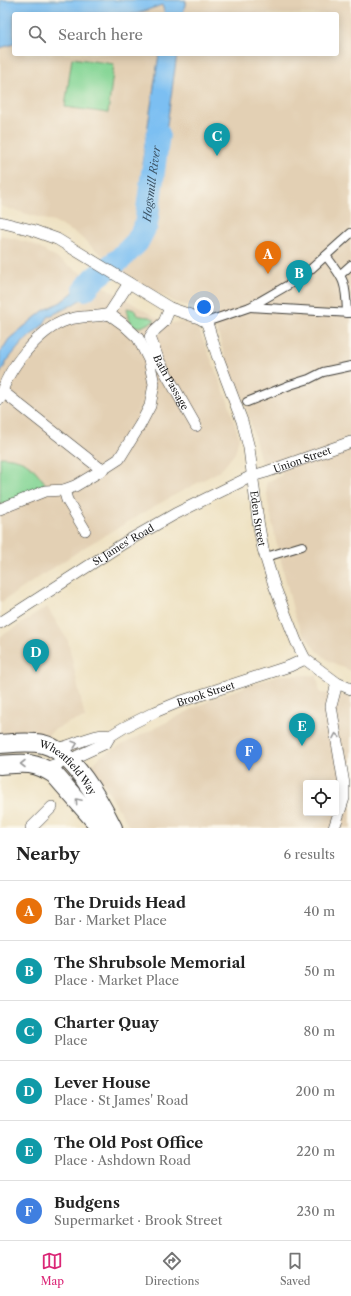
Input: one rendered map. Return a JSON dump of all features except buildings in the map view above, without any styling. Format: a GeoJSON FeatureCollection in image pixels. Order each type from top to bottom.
{"type":"FeatureCollection","features":[{"type":"Feature","properties":{"kind":"main road","name":"Wheatfield Way"},"geometry":{"type":"LineString","coordinates":[[0,744],[29,742],[44,744],[55,749],[69,760],[87,782],[113,828]]}},
{"type":"Feature","properties":{"kind":"main road","name":"Wheatfield Way"},"geometry":{"type":"LineString","coordinates":[[0,765],[22,763],[33,764],[45,768],[54,774],[101,828]]}},
{"type":"Feature","properties":{"kind":"street"},"geometry":{"type":"LineString","coordinates":[[0,222],[58,239],[170,308],[206,322],[250,307],[302,278],[350,237]]}},
{"type":"Feature","properties":{"kind":"street"},"geometry":{"type":"LineString","coordinates":[[250,307],[349,313],[349,289],[341,274],[326,256]]}},
{"type":"Feature","properties":{"kind":"street"},"geometry":{"type":"LineString","coordinates":[[341,274],[351,265]]}},
{"type":"Feature","properties":{"kind":"street"},"geometry":{"type":"LineString","coordinates":[[102,470],[1,395],[13,369],[34,341],[49,328],[67,320],[86,316],[99,317],[109,314],[124,280]]}},
{"type":"Feature","properties":{"kind":"street","name":"Bath Passage"},"geometry":{"type":"LineString","coordinates":[[170,308],[164,322],[154,330],[150,338],[159,361],[196,426]]}},
{"type":"Feature","properties":{"kind":"street"},"geometry":{"type":"LineString","coordinates":[[0,510],[45,491],[64,490],[75,486],[102,470],[119,459],[140,425],[150,406],[154,384],[149,360],[138,338],[123,324],[109,314]]}},
{"type":"Feature","properties":{"kind":"street","name":"Eden Street"},"geometry":{"type":"LineString","coordinates":[[206,322],[242,421],[249,448],[258,521],[266,557],[274,585],[296,641],[305,659],[337,682],[351,689]]}},
{"type":"Feature","properties":{"kind":"street"},"geometry":{"type":"LineString","coordinates":[[248,402],[309,379],[323,372],[351,366]]}},
{"type":"Feature","properties":{"kind":"street","name":"Union Street"},"geometry":{"type":"LineString","coordinates":[[252,476],[351,442]]}},
{"type":"Feature","properties":{"kind":"street","name":"St James' Road"},"geometry":{"type":"LineString","coordinates":[[0,623],[124,543],[175,514],[252,476]]}},
{"type":"Feature","properties":{"kind":"street"},"geometry":{"type":"LineString","coordinates":[[64,490],[67,500],[85,530]]}},
{"type":"Feature","properties":{"kind":"street"},"geometry":{"type":"LineString","coordinates":[[266,557],[302,546]]}},
{"type":"Feature","properties":{"kind":"street","name":"Brook Street"},"geometry":{"type":"LineString","coordinates":[[45,768],[69,760],[106,743],[110,736],[155,712],[179,702],[290,666],[305,659]]}},
{"type":"Feature","properties":{"kind":"street"},"geometry":{"type":"LineString","coordinates":[[334,828],[344,798],[344,784],[331,706],[337,682]]}},
{"type":"Feature","properties":{"kind":"street","name":"Brook Street"},"geometry":{"type":"LineString","coordinates":[[55,749],[67,747],[102,734],[110,736]]}},
{"type":"Feature","properties":{"kind":"street"},"geometry":{"type":"LineString","coordinates":[[31,828],[52,807]]}},
{"type":"Feature","properties":{"kind":"shaded area"},"geometry":{"type":"Polygon","coordinates":[[[177,0],[351,0],[351,671],[329,661],[314,648],[301,631],[294,614],[276,541],[268,503],[266,484],[267,482],[282,475],[277,462],[265,464],[261,462],[245,402],[233,375],[229,372],[214,319],[203,310],[175,302],[125,275],[77,234],[54,222],[0,206],[0,48],[12,45],[12,56],[339,56],[339,12],[142,12],[177,0]]]}},
{"type":"Feature","properties":{"kind":"shaded area"},"geometry":{"type":"Polygon","coordinates":[[[0,235],[33,244],[167,324],[181,322],[192,323],[198,327],[228,401],[239,437],[235,453],[218,472],[169,498],[85,547],[0,603],[0,235]]]}},
{"type":"Feature","properties":{"kind":"shaded area"},"geometry":{"type":"Polygon","coordinates":[[[47,607],[68,641],[85,718],[70,722],[54,730],[46,737],[0,734],[0,637],[47,607]]]}},
{"type":"Feature","properties":{"kind":"shaded area"},"geometry":{"type":"Polygon","coordinates":[[[278,675],[317,675],[320,693],[345,695],[351,697],[351,828],[130,828],[92,765],[102,755],[214,698],[278,675]]]}},
{"type":"Feature","properties":{"kind":"green space"},"geometry":{"type":"Polygon","coordinates":[[[72,58],[114,64],[108,113],[65,107],[72,58]]]}},
{"type":"Feature","properties":{"kind":"green space"},"geometry":{"type":"Polygon","coordinates":[[[127,308],[135,310],[136,314],[138,315],[154,319],[154,321],[141,327],[133,326],[129,318],[127,308]]]}},
{"type":"Feature","properties":{"kind":"green space"},"geometry":{"type":"Polygon","coordinates":[[[0,457],[16,459],[28,464],[47,486],[0,505],[0,457]]]}},
{"type":"Feature","properties":{"kind":"water"},"geometry":{"type":"Polygon","coordinates":[[[0,0],[186,0],[183,12],[164,12],[162,5],[142,12],[12,12],[12,45],[0,48],[0,0]]]}},
{"type":"Feature","properties":{"kind":"water"},"geometry":{"type":"Polygon","coordinates":[[[159,56],[177,56],[161,167],[142,164],[159,56]]]}},
{"type":"Feature","properties":{"kind":"water"},"geometry":{"type":"Polygon","coordinates":[[[142,182],[159,184],[152,231],[146,243],[126,265],[115,258],[138,228],[142,182]]]}},
{"type":"Feature","properties":{"kind":"water"},"geometry":{"type":"Polygon","coordinates":[[[86,282],[97,287],[88,295],[72,305],[48,317],[43,325],[22,343],[7,361],[0,374],[0,353],[9,339],[43,311],[61,302],[86,282]]]}},
{"type":"Feature","properties":{"kind":"waterway","name":"Hogsmill River"},"geometry":{"type":"LineString","coordinates":[[85,289],[95,278],[120,259],[137,242],[146,225],[158,134]]}},
{"type":"Feature","properties":{"kind":"place","name":"Charter Quay"},"geometry":{"type":"Point","coordinates":[217,156]}},
{"type":"Feature","properties":{"kind":"place","name":"The Druids Head"},"geometry":{"type":"Point","coordinates":[268,274]}},
{"type":"Feature","properties":{"kind":"place","name":"The Shrubsole Memorial"},"geometry":{"type":"Point","coordinates":[299,293]}},
{"type":"Feature","properties":{"kind":"place","name":"Lever House"},"geometry":{"type":"Point","coordinates":[36,672]}},
{"type":"Feature","properties":{"kind":"place","name":"The Old Post Office"},"geometry":{"type":"Point","coordinates":[302,746]}},
{"type":"Feature","properties":{"kind":"place","name":"Budgens"},"geometry":{"type":"Point","coordinates":[249,771]}}]}
